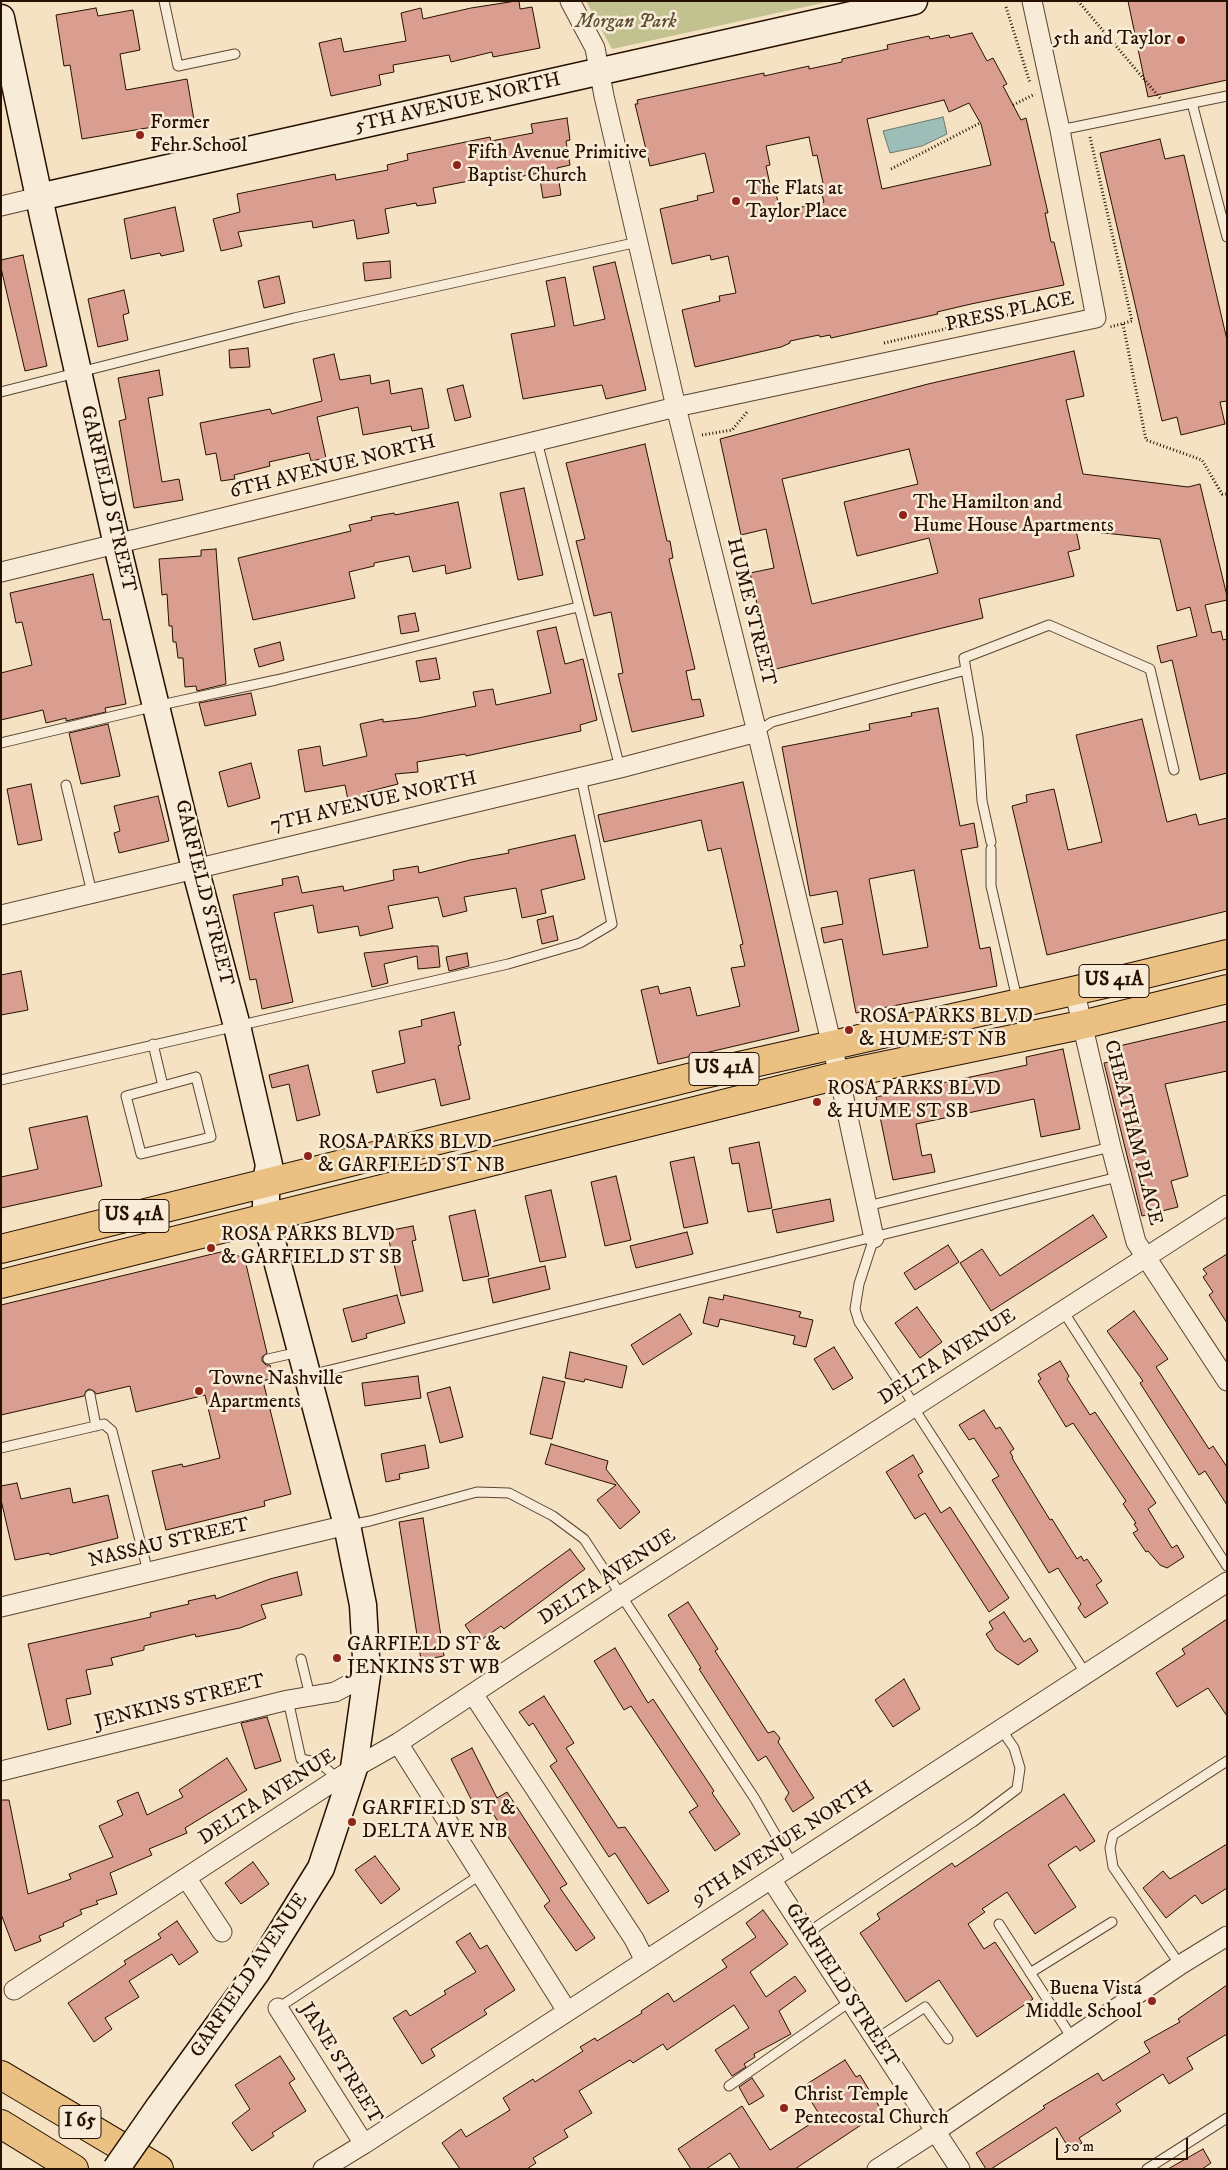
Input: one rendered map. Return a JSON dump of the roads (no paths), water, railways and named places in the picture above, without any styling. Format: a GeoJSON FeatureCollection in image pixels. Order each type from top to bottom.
{"type":"FeatureCollection","features":[{"type":"Feature","properties":{"kind":"main road","name":"US 41A"},"geometry":{"type":"LineString","coordinates":[[1,1250],[704,1074],[1227,954]]}},
{"type":"Feature","properties":{"kind":"main road","name":"US 41A"},"geometry":{"type":"LineString","coordinates":[[1,1284],[839,1075],[1081,1025],[1227,990]]}},
{"type":"Feature","properties":{"kind":"main road","name":"I 65"},"geometry":{"type":"LineString","coordinates":[[1,2075],[159,2169]]}},
{"type":"Feature","properties":{"kind":"main road","name":"I 65"},"geometry":{"type":"LineString","coordinates":[[1,2124],[74,2169]]}},
{"type":"Feature","properties":{"kind":"street","name":"HUME STREET"},"geometry":{"type":"LineString","coordinates":[[570,1],[596,48],[598,72],[676,406],[832,1045],[874,1238]]}},
{"type":"Feature","properties":{"kind":"street","name":"5TH AVENUE NORTH"},"geometry":{"type":"LineString","coordinates":[[1,206],[914,1]]}},
{"type":"Feature","properties":{"kind":"street","name":"PRESS PLACE"},"geometry":{"type":"LineString","coordinates":[[676,406],[1096,318],[1060,130],[1032,1]]}},
{"type":"Feature","properties":{"kind":"street","name":"GARFIELD STREET"},"geometry":{"type":"LineString","coordinates":[[2,29],[117,545],[195,868],[237,1026],[270,1165],[266,1183],[266,1219],[346,1525],[363,1605],[367,1675],[346,1774]]}},
{"type":"Feature","properties":{"kind":"street","name":"6TH AVENUE NORTH"},"geometry":{"type":"LineString","coordinates":[[1,572],[676,406]]}},
{"type":"Feature","properties":{"kind":"street","name":"7TH AVENUE NORTH"},"geometry":{"type":"LineString","coordinates":[[1,915],[620,768],[757,732]]}},
{"type":"Feature","properties":{"kind":"street","name":"CHEATHAM PLACE"},"geometry":{"type":"LineString","coordinates":[[1074,989],[1118,1177],[1136,1242],[1147,1256],[1227,1381]]}},
{"type":"Feature","properties":{"kind":"street","name":"DELTA AVENUE"},"geometry":{"type":"LineString","coordinates":[[11,1989],[186,1879],[346,1774],[398,1743],[622,1595],[1227,1205]]}},
{"type":"Feature","properties":{"kind":"street","name":"NASSAU STREET"},"geometry":{"type":"LineString","coordinates":[[1,1607],[346,1525]]}},
{"type":"Feature","properties":{"kind":"street","name":"9TH AVENUE NORTH"},"geometry":{"type":"LineString","coordinates":[[323,2169],[568,2012],[1227,1582]]}},
{"type":"Feature","properties":{"kind":"street","name":"JENKINS STREET"},"geometry":{"type":"LineString","coordinates":[[1,1771],[288,1700],[336,1692],[367,1675]]}},
{"type":"Feature","properties":{"kind":"street"},"geometry":{"type":"LineString","coordinates":[[473,1694],[634,1939],[645,1961]]}},
{"type":"Feature","properties":{"kind":"street"},"geometry":{"type":"LineString","coordinates":[[398,1743],[480,1876],[568,2012]]}},
{"type":"Feature","properties":{"kind":"street","name":"GARFIELD AVENUE"},"geometry":{"type":"LineString","coordinates":[[116,2169],[256,1973],[321,1868],[346,1774]]}},
{"type":"Feature","properties":{"kind":"street"},"geometry":{"type":"LineString","coordinates":[[186,1879],[222,1932]]}},
{"type":"Feature","properties":{"kind":"street","name":"GARFIELD STREET"},"geometry":{"type":"LineString","coordinates":[[771,1879],[960,2169]]}},
{"type":"Feature","properties":{"kind":"street"},"geometry":{"type":"LineString","coordinates":[[877,2169],[1180,1965],[1227,1936]]}},
{"type":"Feature","properties":{"kind":"street","name":"JANE STREET"},"geometry":{"type":"LineString","coordinates":[[278,2008],[364,2144]]}},
{"type":"Feature","properties":{"kind":"lane"},"geometry":{"type":"LineString","coordinates":[[164,1],[178,66],[235,54]]}},
{"type":"Feature","properties":{"kind":"lane"},"geometry":{"type":"LineString","coordinates":[[1060,130],[1227,96]]}},
{"type":"Feature","properties":{"kind":"lane"},"geometry":{"type":"LineString","coordinates":[[1192,103],[1227,237]]}},
{"type":"Feature","properties":{"kind":"lane"},"geometry":{"type":"LineString","coordinates":[[1,392],[294,318],[638,242]]}},
{"type":"Feature","properties":{"kind":"lane"},"geometry":{"type":"LineString","coordinates":[[537,441],[620,768]]}},
{"type":"Feature","properties":{"kind":"lane"},"geometry":{"type":"LineString","coordinates":[[1,743],[276,680],[578,607]]}},
{"type":"Feature","properties":{"kind":"lane"},"geometry":{"type":"LineString","coordinates":[[1025,1036],[991,886],[991,845],[982,802],[978,737],[964,658],[1049,626],[1150,669],[1174,770]]}},
{"type":"Feature","properties":{"kind":"lane"},"geometry":{"type":"LineString","coordinates":[[757,732],[772,722],[966,670]]}},
{"type":"Feature","properties":{"kind":"lane"},"geometry":{"type":"LineString","coordinates":[[1,1080],[508,964],[580,943],[612,924],[581,777]]}},
{"type":"Feature","properties":{"kind":"lane"},"geometry":{"type":"LineString","coordinates":[[66,785],[92,893]]}},
{"type":"Feature","properties":{"kind":"lane"},"geometry":{"type":"LineString","coordinates":[[153,1044],[163,1086]]}},
{"type":"Feature","properties":{"kind":"lane"},"geometry":{"type":"LineString","coordinates":[[196,1077],[211,1137],[141,1154],[126,1096],[163,1086],[196,1077]]}},
{"type":"Feature","properties":{"kind":"lane"},"geometry":{"type":"LineString","coordinates":[[867,1206],[1111,1147]]}},
{"type":"Feature","properties":{"kind":"lane"},"geometry":{"type":"LineString","coordinates":[[268,1359],[304,1364],[874,1238],[1118,1177]]}},
{"type":"Feature","properties":{"kind":"lane"},"geometry":{"type":"LineString","coordinates":[[874,1238],[859,1284],[855,1309],[859,1322],[1086,1674]]}},
{"type":"Feature","properties":{"kind":"lane"},"geometry":{"type":"LineString","coordinates":[[1063,1310],[1227,1566]]}},
{"type":"Feature","properties":{"kind":"lane"},"geometry":{"type":"LineString","coordinates":[[90,1395],[96,1426]]}},
{"type":"Feature","properties":{"kind":"lane"},"geometry":{"type":"LineString","coordinates":[[1,1448],[104,1424],[112,1431],[148,1572]]}},
{"type":"Feature","properties":{"kind":"lane"},"geometry":{"type":"LineString","coordinates":[[346,1525],[370,1522],[478,1492],[508,1494],[552,1516],[584,1538],[755,1799],[793,1865]]}},
{"type":"Feature","properties":{"kind":"lane"},"geometry":{"type":"LineString","coordinates":[[301,1659],[310,1696]]}},
{"type":"Feature","properties":{"kind":"lane"},"geometry":{"type":"LineString","coordinates":[[288,1700],[301,1759],[346,1774]]}},
{"type":"Feature","properties":{"kind":"lane"},"geometry":{"type":"LineString","coordinates":[[807,1935],[819,1925],[973,1822],[1017,1789],[1020,1768],[1014,1748],[1001,1729]]}},
{"type":"Feature","properties":{"kind":"lane"},"geometry":{"type":"LineString","coordinates":[[1180,1965],[1113,1867],[1110,1848],[1113,1835],[1227,1761]]}},
{"type":"Feature","properties":{"kind":"lane"},"geometry":{"type":"LineString","coordinates":[[278,2008],[480,1876]]}},
{"type":"Feature","properties":{"kind":"lane"},"geometry":{"type":"LineString","coordinates":[[1030,1973],[1112,1922]]}},
{"type":"Feature","properties":{"kind":"lane"},"geometry":{"type":"LineString","coordinates":[[998,1924],[1072,2038]]}},
{"type":"Feature","properties":{"kind":"lane"},"geometry":{"type":"LineString","coordinates":[[729,2086],[851,2001]]}},
{"type":"Feature","properties":{"kind":"lane"},"geometry":{"type":"LineString","coordinates":[[876,2039],[924,2007],[948,2039]]}},
{"type":"Feature","properties":{"kind":"lane"},"geometry":{"type":"LineString","coordinates":[[1147,2169],[1227,2118]]}},
{"type":"Feature","properties":{"kind":"water"},"geometry":{"type":"Polygon","coordinates":[[[943,117],[947,134],[922,146],[890,153],[883,131],[943,117]]]}},
{"type":"Feature","properties":{"kind":"place","name":"5th and Taylor"},"geometry":{"type":"Point","coordinates":[1181,40]}},
{"type":"Feature","properties":{"kind":"place","name":"Former Fehr School"},"geometry":{"type":"Point","coordinates":[140,135]}},
{"type":"Feature","properties":{"kind":"place","name":"Fifth Avenue Primitive Baptist Church"},"geometry":{"type":"Point","coordinates":[457,165]}},
{"type":"Feature","properties":{"kind":"place","name":"The Flats at Taylor Place"},"geometry":{"type":"Point","coordinates":[736,201]}},
{"type":"Feature","properties":{"kind":"place","name":"The Hamilton and Hume House Apartments"},"geometry":{"type":"Point","coordinates":[903,515]}},
{"type":"Feature","properties":{"kind":"place","name":"ROSA PARKS BLVD & HUME ST NB"},"geometry":{"type":"Point","coordinates":[849,1030]}},
{"type":"Feature","properties":{"kind":"place","name":"ROSA PARKS BLVD & HUME ST SB"},"geometry":{"type":"Point","coordinates":[817,1102]}},
{"type":"Feature","properties":{"kind":"place","name":"ROSA PARKS BLVD & GARFIELD ST NB"},"geometry":{"type":"Point","coordinates":[308,1156]}},
{"type":"Feature","properties":{"kind":"place","name":"ROSA PARKS BLVD & GARFIELD ST SB"},"geometry":{"type":"Point","coordinates":[211,1248]}},
{"type":"Feature","properties":{"kind":"place","name":"Towne Nashville Apartments"},"geometry":{"type":"Point","coordinates":[199,1391]}},
{"type":"Feature","properties":{"kind":"place","name":"GARFIELD ST & JENKINS ST WB"},"geometry":{"type":"Point","coordinates":[337,1658]}},
{"type":"Feature","properties":{"kind":"place","name":"GARFIELD ST & DELTA AVE NB"},"geometry":{"type":"Point","coordinates":[352,1822]}},
{"type":"Feature","properties":{"kind":"place","name":"Buena Vista Middle School"},"geometry":{"type":"Point","coordinates":[1152,2001]}},
{"type":"Feature","properties":{"kind":"place","name":"Christ Temple Pentecostal Church"},"geometry":{"type":"Point","coordinates":[784,2108]}},
{"type":"Feature","properties":{"kind":"park label","name":"Morgan Park"},"geometry":{"type":"Point","coordinates":[626,23]}}]}
